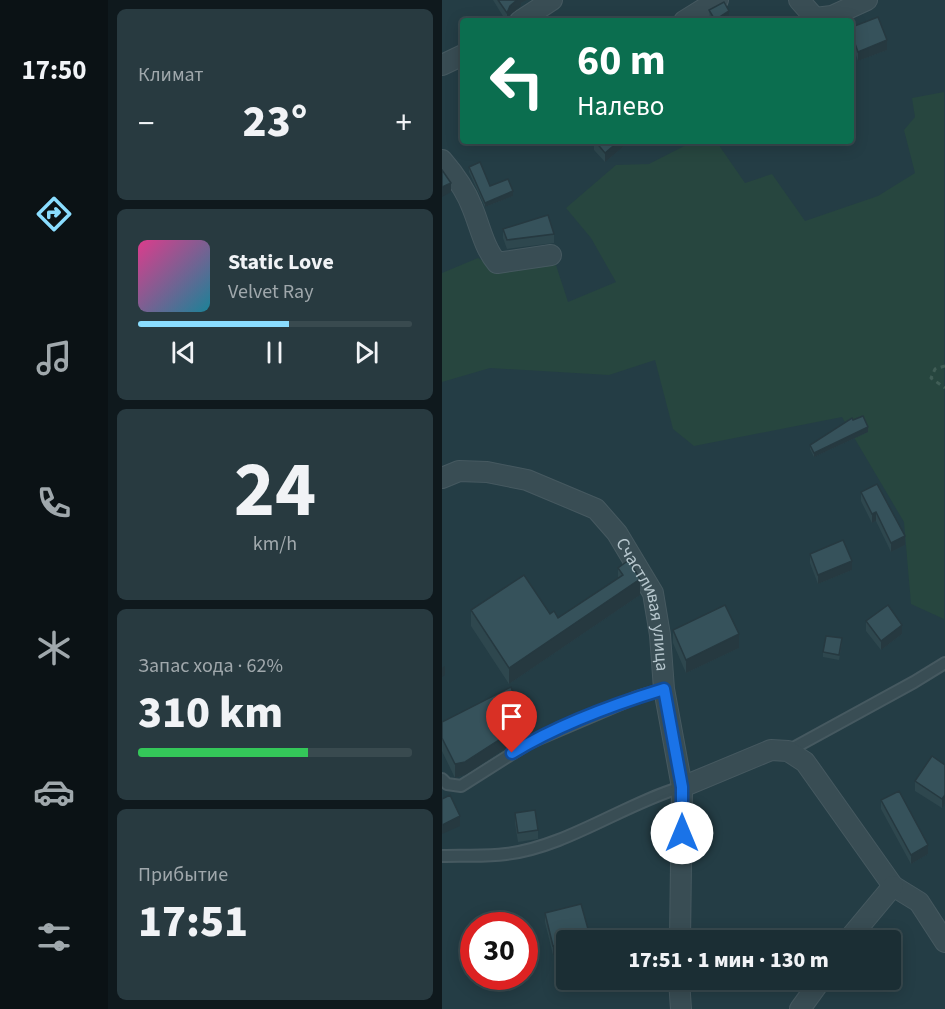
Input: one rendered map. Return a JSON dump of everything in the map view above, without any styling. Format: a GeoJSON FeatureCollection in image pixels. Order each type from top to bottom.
{"type":"FeatureCollection","features":[{"type":"Feature","properties":{"kind":"street"},"geometry":{"type":"LineString","coordinates":[[525,18],[552,0]]}},
{"type":"Feature","properties":{"kind":"street"},"geometry":{"type":"LineString","coordinates":[[690,18],[718,0]]}},
{"type":"Feature","properties":{"kind":"street"},"geometry":{"type":"LineString","coordinates":[[799,0],[814,18]]}},
{"type":"Feature","properties":{"kind":"street"},"geometry":{"type":"LineString","coordinates":[[821,18],[832,16],[867,0]]}},
{"type":"Feature","properties":{"kind":"street"},"geometry":{"type":"LineString","coordinates":[[442,65],[460,56]]}},
{"type":"Feature","properties":{"kind":"street"},"geometry":{"type":"LineString","coordinates":[[442,160],[459,180],[471,204],[490,255],[497,263],[551,255]]}},
{"type":"Feature","properties":{"kind":"street","name":"Счастливая улица"},"geometry":{"type":"LineString","coordinates":[[442,478],[459,471],[517,478],[596,509],[617,533],[653,593],[660,635],[664,689],[682,787],[680,930]]}},
{"type":"Feature","properties":{"kind":"street"},"geometry":{"type":"LineString","coordinates":[[682,787],[771,750],[788,751],[805,762],[893,886],[919,902],[944,942]]}},
{"type":"Feature","properties":{"kind":"street"},"geometry":{"type":"LineString","coordinates":[[856,930],[893,886]]}},
{"type":"Feature","properties":{"kind":"street"},"geometry":{"type":"LineString","coordinates":[[680,990],[681,1009]]}},
{"type":"Feature","properties":{"kind":"street"},"geometry":{"type":"LineString","coordinates":[[800,1009],[814,990]]}},
{"type":"Feature","properties":{"kind":"lane"},"geometry":{"type":"LineString","coordinates":[[788,751],[914,682],[944,663]]}},
{"type":"Feature","properties":{"kind":"lane"},"geometry":{"type":"LineString","coordinates":[[442,779],[447,784],[461,786],[529,743],[637,697],[664,689]]}},
{"type":"Feature","properties":{"kind":"lane"},"geometry":{"type":"LineString","coordinates":[[442,856],[507,854],[552,842],[660,793],[682,787]]}},
{"type":"Feature","properties":{"kind":"path"},"geometry":{"type":"LineString","coordinates":[[944,366],[935,369],[931,378],[944,388]]}},
{"type":"Feature","properties":{"kind":"green space"},"geometry":{"type":"Polygon","coordinates":[[[944,92],[944,619],[911,604],[904,522],[842,417],[694,446],[673,429],[655,360],[609,375],[490,368],[442,382],[442,273],[478,258],[499,270],[554,259],[568,302],[616,282],[591,238],[566,208],[616,165],[649,164],[688,144],[718,144],[745,183],[772,174],[805,221],[878,196],[915,173],[904,130],[915,117],[912,98],[944,92]]]}},
{"type":"Feature","properties":{"kind":"building"},"geometry":{"type":"Polygon","coordinates":[[[498,0],[517,0],[510,6],[507,13],[498,0]]]}},
{"type":"Feature","properties":{"kind":"building"},"geometry":{"type":"Polygon","coordinates":[[[724,2],[729,11],[718,18],[714,18],[709,10],[724,2]]]}},
{"type":"Feature","properties":{"kind":"building"},"geometry":{"type":"Polygon","coordinates":[[[878,17],[887,40],[858,52],[854,41],[854,26],[878,17]]]}},
{"type":"Feature","properties":{"kind":"building"},"geometry":{"type":"Polygon","coordinates":[[[598,144],[616,144],[605,153],[598,144]]]}},
{"type":"Feature","properties":{"kind":"building"},"geometry":{"type":"Polygon","coordinates":[[[480,162],[490,186],[508,179],[513,191],[485,203],[469,167],[480,162]]]}},
{"type":"Feature","properties":{"kind":"building"},"geometry":{"type":"Polygon","coordinates":[[[442,170],[451,183],[442,187],[442,170]]]}},
{"type":"Feature","properties":{"kind":"building"},"geometry":{"type":"Polygon","coordinates":[[[548,215],[554,234],[507,240],[503,229],[548,215]]]}},
{"type":"Feature","properties":{"kind":"building"},"geometry":{"type":"Polygon","coordinates":[[[863,416],[868,427],[814,453],[810,445],[852,418],[853,420],[863,416]]]}},
{"type":"Feature","properties":{"kind":"building"},"geometry":{"type":"Polygon","coordinates":[[[877,484],[905,536],[891,543],[876,512],[872,514],[861,492],[877,484]]]}},
{"type":"Feature","properties":{"kind":"building"},"geometry":{"type":"Polygon","coordinates":[[[843,540],[852,561],[818,575],[810,554],[843,540]]]}},
{"type":"Feature","properties":{"kind":"building"},"geometry":{"type":"Polygon","coordinates":[[[629,560],[640,579],[509,668],[471,610],[524,575],[550,614],[554,611],[558,618],[623,575],[618,568],[629,560]]]}},
{"type":"Feature","properties":{"kind":"building"},"geometry":{"type":"Polygon","coordinates":[[[725,605],[739,634],[686,660],[673,630],[725,605]]]}},
{"type":"Feature","properties":{"kind":"building"},"geometry":{"type":"Polygon","coordinates":[[[888,605],[902,625],[881,641],[866,621],[888,605]]]}},
{"type":"Feature","properties":{"kind":"building"},"geometry":{"type":"Polygon","coordinates":[[[826,636],[842,638],[839,655],[823,652],[826,636]]]}},
{"type":"Feature","properties":{"kind":"building"},"geometry":{"type":"Polygon","coordinates":[[[511,687],[521,718],[519,727],[465,762],[455,764],[442,738],[442,722],[511,687]]]}},
{"type":"Feature","properties":{"kind":"building"},"geometry":{"type":"Polygon","coordinates":[[[932,756],[945,765],[945,795],[942,799],[915,781],[932,756]]]}},
{"type":"Feature","properties":{"kind":"building"},"geometry":{"type":"Polygon","coordinates":[[[899,791],[928,845],[911,855],[881,800],[899,791]]]}},
{"type":"Feature","properties":{"kind":"building"},"geometry":{"type":"Polygon","coordinates":[[[450,795],[460,816],[442,825],[442,799],[450,795]]]}},
{"type":"Feature","properties":{"kind":"building"},"geometry":{"type":"Polygon","coordinates":[[[535,810],[538,830],[518,833],[515,813],[535,810]]]}},
{"type":"Feature","properties":{"kind":"building"},"geometry":{"type":"Polygon","coordinates":[[[581,904],[588,930],[556,930],[556,945],[553,946],[545,913],[581,904]]]}},
{"type":"Feature","properties":{"kind":"route"},"geometry":{"type":"LineString","coordinates":[[512,753],[529,743],[637,697],[664,689],[682,787],[682,833]]}}]}
